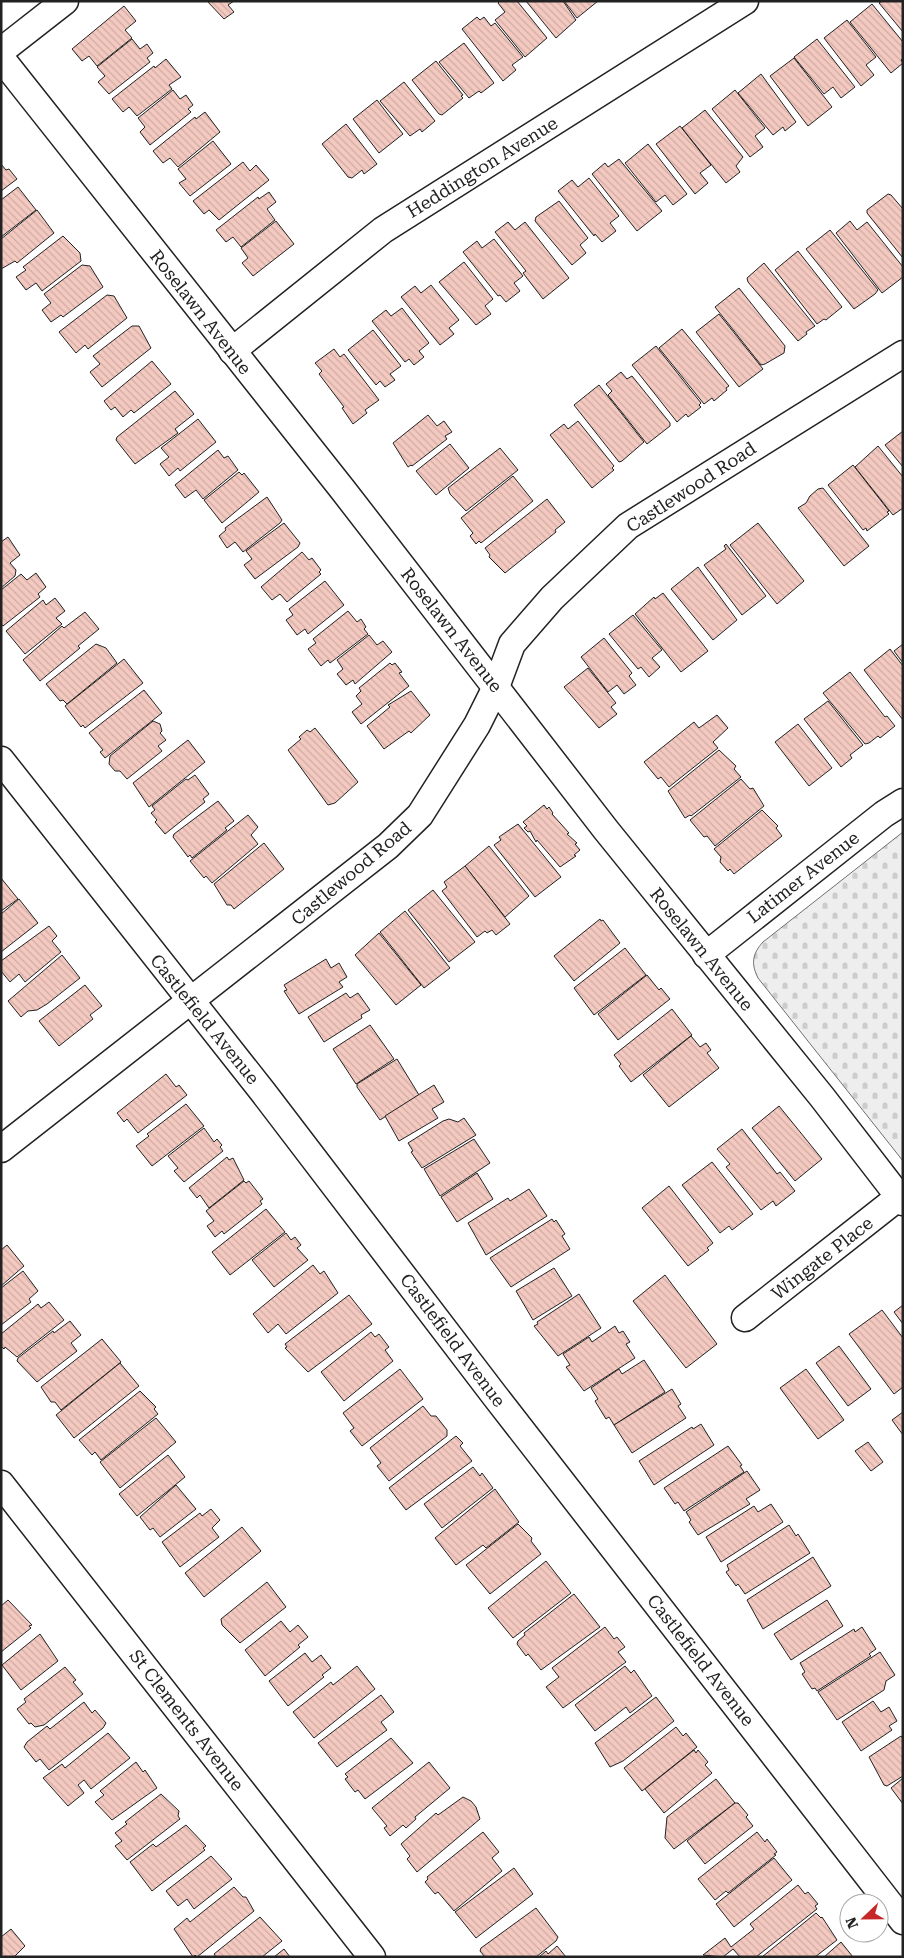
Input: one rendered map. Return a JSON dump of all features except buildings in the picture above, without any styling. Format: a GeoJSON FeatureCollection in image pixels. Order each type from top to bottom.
{"type":"FeatureCollection","features":[{"type":"Feature","properties":{"kind":"street"},"geometry":{"type":"LineString","coordinates":[[1,50],[64,1]]}},
{"type":"Feature","properties":{"kind":"street","name":"Heddington Avenue"},"geometry":{"type":"LineString","coordinates":[[232,351],[383,230],[745,1]]}},
{"type":"Feature","properties":{"kind":"street","name":"Roselawn Avenue"},"geometry":{"type":"LineString","coordinates":[[1,58],[706,955],[822,1097],[901,1200]]}},
{"type":"Feature","properties":{"kind":"street","name":"Castlewood Road"},"geometry":{"type":"LineString","coordinates":[[1,1149],[388,846],[420,815],[477,725],[496,687],[512,644],[552,598],[628,526],[903,354]]}},
{"type":"Feature","properties":{"kind":"street","name":"Castlefield Avenue"},"geometry":{"type":"LineString","coordinates":[[1,760],[263,1092],[495,1396],[903,1921]]}},
{"type":"Feature","properties":{"kind":"street","name":"Latimer Avenue"},"geometry":{"type":"LineString","coordinates":[[706,955],[868,826],[903,802]]}},
{"type":"Feature","properties":{"kind":"street","name":"Wingate Place"},"geometry":{"type":"LineString","coordinates":[[745,1318],[901,1200]]}},
{"type":"Feature","properties":{"kind":"street","name":"St Clements Avenue"},"geometry":{"type":"LineString","coordinates":[[1,1484],[372,1957]]}},
{"type":"Feature","properties":{"kind":"green space"},"geometry":{"type":"Polygon","coordinates":[[[903,832],[903,1161],[758,978],[754,968],[754,959],[763,942],[903,832]]]}}]}
